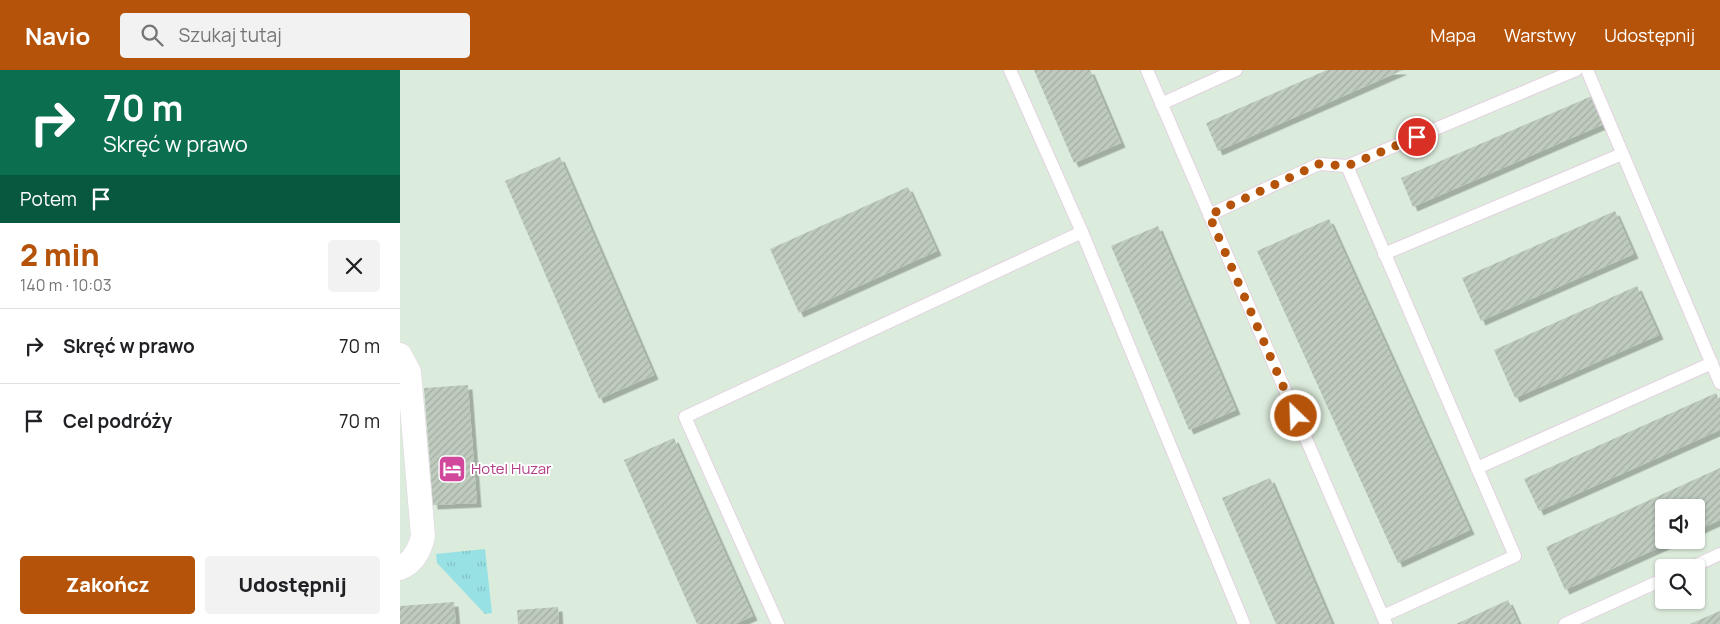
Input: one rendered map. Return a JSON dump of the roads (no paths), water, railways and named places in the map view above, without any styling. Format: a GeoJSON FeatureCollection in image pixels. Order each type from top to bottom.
{"type":"FeatureCollection","features":[{"type":"Feature","properties":{"kind":"street"},"geometry":{"type":"LineString","coordinates":[[400,568],[413,559],[419,551],[423,536],[409,372],[404,354]]}},
{"type":"Feature","properties":{"kind":"lane"},"geometry":{"type":"LineString","coordinates":[[1010,70],[1082,232],[1244,624]]}},
{"type":"Feature","properties":{"kind":"lane"},"geometry":{"type":"LineString","coordinates":[[1147,70],[1385,620],[1515,556],[1347,166]]}},
{"type":"Feature","properties":{"kind":"lane"},"geometry":{"type":"LineString","coordinates":[[1161,104],[1236,70]]}},
{"type":"Feature","properties":{"kind":"lane"},"geometry":{"type":"LineString","coordinates":[[1209,215],[1319,164],[1347,166],[1576,70]]}},
{"type":"Feature","properties":{"kind":"lane"},"geometry":{"type":"LineString","coordinates":[[1587,70],[1720,383]]}},
{"type":"Feature","properties":{"kind":"lane"},"geometry":{"type":"LineString","coordinates":[[1384,254],[1622,154]]}},
{"type":"Feature","properties":{"kind":"lane"},"geometry":{"type":"LineString","coordinates":[[778,624],[685,417],[1082,232]]}},
{"type":"Feature","properties":{"kind":"lane"},"geometry":{"type":"LineString","coordinates":[[1477,468],[1712,364]]}},
{"type":"Feature","properties":{"kind":"lane"},"geometry":{"type":"LineString","coordinates":[[1705,561],[1720,554]]}},
{"type":"Feature","properties":{"kind":"lane"},"geometry":{"type":"LineString","coordinates":[[1564,624],[1655,583]]}},
{"type":"Feature","properties":{"kind":"place","name":"Hotel Huzar"},"geometry":{"type":"Point","coordinates":[452,469]}}]}
